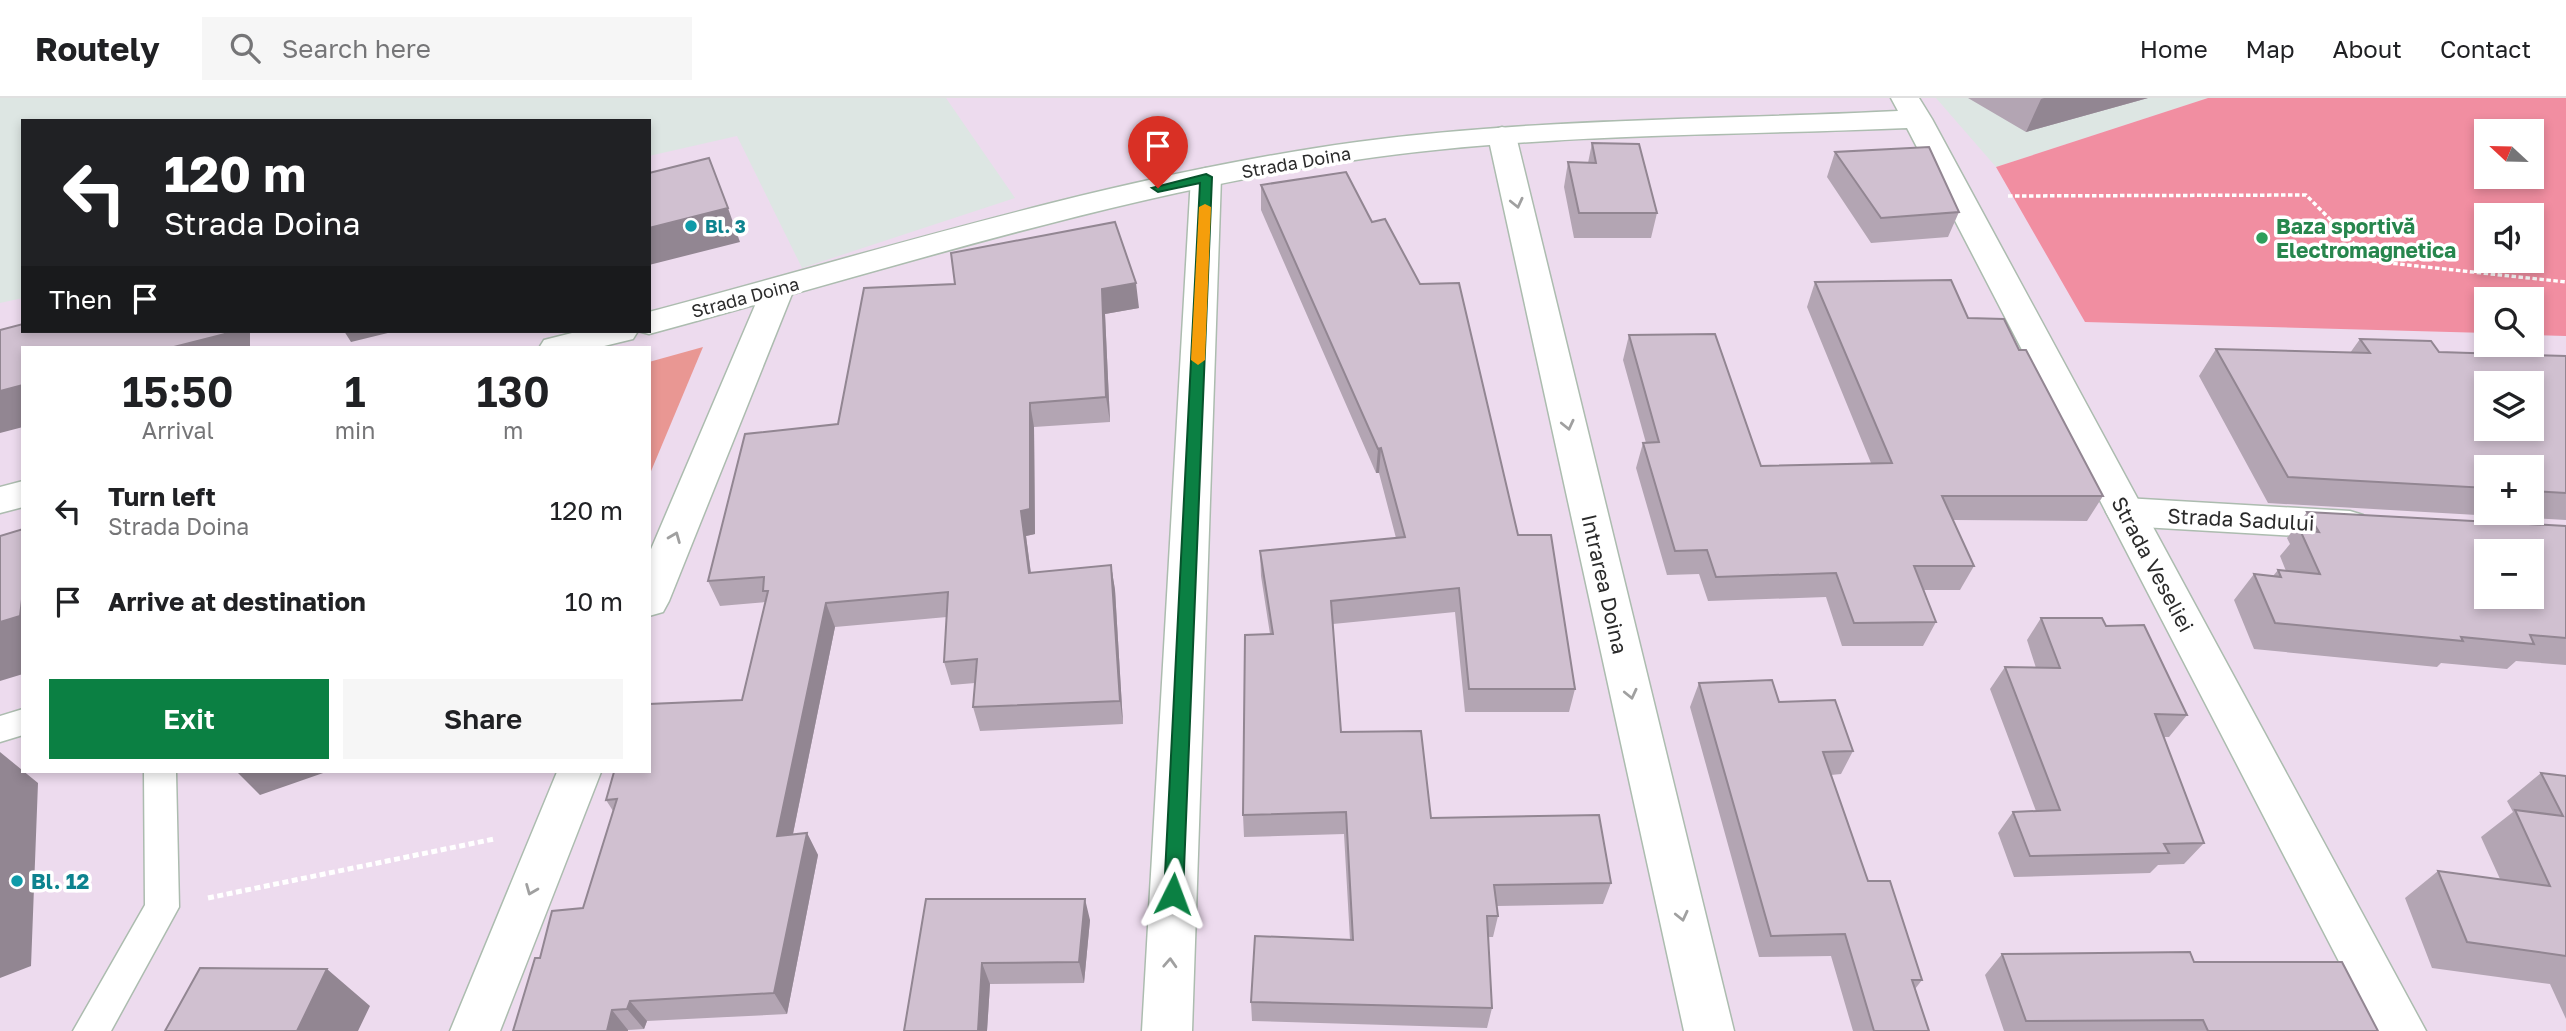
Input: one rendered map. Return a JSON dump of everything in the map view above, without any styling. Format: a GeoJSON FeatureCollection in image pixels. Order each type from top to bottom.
{"type":"FeatureCollection","features":[{"type":"Feature","properties":{"kind":"street","name":"Strada Doina"},"geometry":{"type":"LineString","coordinates":[[651,322],[1206,177],[1367,150],[1502,136],[1911,108]]}},
{"type":"Feature","properties":{"kind":"street","name":"Strada Veseliei"},"geometry":{"type":"LineString","coordinates":[[1911,108],[2401,1031]]}},
{"type":"Feature","properties":{"kind":"street","name":"Intrarea Doina"},"geometry":{"type":"LineString","coordinates":[[1502,136],[1709,1031]]}},
{"type":"Feature","properties":{"kind":"street"},"geometry":{"type":"LineString","coordinates":[[1167,1031],[1206,177]]}},
{"type":"Feature","properties":{"kind":"street"},"geometry":{"type":"LineString","coordinates":[[651,596],[778,289]]}},
{"type":"Feature","properties":{"kind":"street"},"geometry":{"type":"LineString","coordinates":[[564,346],[613,333]]}},
{"type":"Feature","properties":{"kind":"street"},"geometry":{"type":"LineString","coordinates":[[0,500],[21,495]]}},
{"type":"Feature","properties":{"kind":"street","name":"Strada Sadului"},"geometry":{"type":"LineString","coordinates":[[2125,512],[2385,527]]}},
{"type":"Feature","properties":{"kind":"street"},"geometry":{"type":"LineString","coordinates":[[547,773],[556,827]]}},
{"type":"Feature","properties":{"kind":"street"},"geometry":{"type":"LineString","coordinates":[[475,1031],[579,773]]}},
{"type":"Feature","properties":{"kind":"lane"},"geometry":{"type":"LineString","coordinates":[[0,729],[21,723]]}},
{"type":"Feature","properties":{"kind":"lane"},"geometry":{"type":"LineString","coordinates":[[91,1031],[162,907],[160,773]]}},
{"type":"Feature","properties":{"kind":"path"},"geometry":{"type":"LineString","coordinates":[[1958,196],[2306,195],[2371,261],[2566,282]]}},
{"type":"Feature","properties":{"kind":"path"},"geometry":{"type":"LineString","coordinates":[[162,907],[556,827]]}},
{"type":"Feature","properties":{"kind":"shaded area"},"geometry":{"type":"Polygon","coordinates":[[[0,98],[946,98],[1015,198],[802,268],[737,136],[651,156],[651,119],[21,119],[21,298],[0,303],[0,98]]]}},
{"type":"Feature","properties":{"kind":"shaded area"},"geometry":{"type":"Polygon","coordinates":[[[1936,98],[2208,98],[1996,167],[1936,98]]]}},
{"type":"Feature","properties":{"kind":"shaded area","name":"Baza sportivă Electromagnetica"},"geometry":{"type":"Polygon","coordinates":[[[2208,98],[2566,98],[2566,336],[2544,335],[2544,287],[2474,287],[2474,333],[2085,322],[1996,167],[2208,98]]]}},
{"type":"Feature","properties":{"kind":"shaded area"},"geometry":{"type":"Polygon","coordinates":[[[703,347],[651,471],[651,361],[703,347]]]}},
{"type":"Feature","properties":{"kind":"building"},"geometry":{"type":"Polygon","coordinates":[[[1592,143],[1639,144],[1657,213],[1579,213],[1568,162],[1596,163],[1592,143]]]}},
{"type":"Feature","properties":{"kind":"building"},"geometry":{"type":"Polygon","coordinates":[[[1929,147],[1959,212],[1881,218],[1835,152],[1929,147]]]}},
{"type":"Feature","properties":{"kind":"building"},"geometry":{"type":"Polygon","coordinates":[[[709,158],[728,208],[651,227],[651,172],[709,158]]]}},
{"type":"Feature","properties":{"kind":"building"},"geometry":{"type":"Polygon","coordinates":[[[1346,172],[1372,222],[1385,219],[1420,284],[1459,283],[1518,535],[1551,535],[1575,689],[1469,689],[1459,588],[1331,601],[1341,732],[1421,731],[1431,818],[1599,815],[1611,883],[1494,885],[1498,916],[1487,916],[1492,1008],[1251,1002],[1255,936],[1353,940],[1346,812],[1243,815],[1245,635],[1273,634],[1260,551],[1405,537],[1381,448],[1378,449],[1261,185],[1346,172]]]}},
{"type":"Feature","properties":{"kind":"building"},"geometry":{"type":"Polygon","coordinates":[[[1115,222],[1136,283],[1102,289],[1106,397],[1030,403],[1030,509],[1021,511],[1029,573],[1111,565],[1120,701],[973,707],[977,659],[944,662],[948,592],[826,603],[777,836],[807,833],[774,993],[630,1001],[627,1009],[612,1010],[607,1031],[513,1031],[535,958],[540,958],[552,911],[583,908],[617,799],[606,800],[614,773],[651,773],[651,704],[742,700],[768,591],[763,591],[764,577],[708,581],[745,434],[838,424],[864,288],[955,284],[951,253],[1115,222]]]}},
{"type":"Feature","properties":{"kind":"building"},"geometry":{"type":"Polygon","coordinates":[[[1951,280],[1968,318],[2004,319],[2019,350],[2026,350],[2103,496],[1942,496],[1974,566],[1914,566],[1936,622],[1854,623],[1836,573],[1716,577],[1707,550],[1675,551],[1643,443],[1659,442],[1629,335],[1715,334],[1761,466],[1892,463],[1815,282],[1951,280]]]}},
{"type":"Feature","properties":{"kind":"building"},"geometry":{"type":"Polygon","coordinates":[[[21,325],[21,333],[225,334],[178,346],[21,346],[21,386],[0,391],[0,330],[21,325]]]}},
{"type":"Feature","properties":{"kind":"building"},"geometry":{"type":"Polygon","coordinates":[[[2360,339],[2431,341],[2439,352],[2474,353],[2474,357],[2566,356],[2566,493],[2544,492],[2544,455],[2474,455],[2474,487],[2288,477],[2216,349],[2370,353],[2360,339]]]}},
{"type":"Feature","properties":{"kind":"building"},"geometry":{"type":"Polygon","coordinates":[[[2307,512],[2474,521],[2474,525],[2566,526],[2566,638],[2530,635],[2534,644],[2461,637],[2463,641],[2275,623],[2254,574],[2281,577],[2278,570],[2320,574],[2300,530],[2319,532],[2307,512]]]}},
{"type":"Feature","properties":{"kind":"building"},"geometry":{"type":"Polygon","coordinates":[[[21,530],[20,616],[0,622],[0,536],[21,530]]]}},
{"type":"Feature","properties":{"kind":"building"},"geometry":{"type":"Polygon","coordinates":[[[2041,618],[2102,618],[2106,626],[2144,625],[2187,715],[2155,714],[2204,843],[2164,844],[2169,853],[2030,856],[2013,812],[2060,810],[2005,667],[2060,668],[2041,618]]]}},
{"type":"Feature","properties":{"kind":"building"},"geometry":{"type":"Polygon","coordinates":[[[1772,680],[1779,702],[1835,700],[1853,751],[1823,752],[1868,881],[1890,881],[1922,980],[1912,980],[1929,1031],[1874,1031],[1845,934],[1771,936],[1699,683],[1772,680]]]}},
{"type":"Feature","properties":{"kind":"building"},"geometry":{"type":"Polygon","coordinates":[[[2541,773],[2566,776],[2566,956],[2467,942],[2438,871],[2550,886],[2515,810],[2563,816],[2541,773]]]}},
{"type":"Feature","properties":{"kind":"building"},"geometry":{"type":"Polygon","coordinates":[[[926,899],[1085,899],[1079,962],[982,963],[978,1031],[904,1031],[926,899]]]}},
{"type":"Feature","properties":{"kind":"building"},"geometry":{"type":"Polygon","coordinates":[[[2190,952],[2194,962],[2342,962],[2378,1031],[2208,1031],[2203,1020],[2026,1021],[2002,954],[2190,952]]]}},
{"type":"Feature","properties":{"kind":"building"},"geometry":{"type":"Polygon","coordinates":[[[200,968],[327,969],[297,1031],[165,1031],[200,968]]]}},
{"type":"Feature","properties":{"kind":"slow traffic"},"geometry":{"type":"LineString","coordinates":[[1198,360],[1205,207]]}},
{"type":"Feature","properties":{"kind":"place","name":"Bl. 3"},"geometry":{"type":"Point","coordinates":[691,226]}},
{"type":"Feature","properties":{"kind":"place","name":"Baza sportivă Electromagnetica"},"geometry":{"type":"Point","coordinates":[2262,238]}},
{"type":"Feature","properties":{"kind":"place","name":"Bl. 12"},"geometry":{"type":"Point","coordinates":[17,881]}},
{"type":"Feature","properties":{"kind":"route"},"geometry":{"type":"LineString","coordinates":[[1158,188],[1206,177],[1173,894]]}}]}
